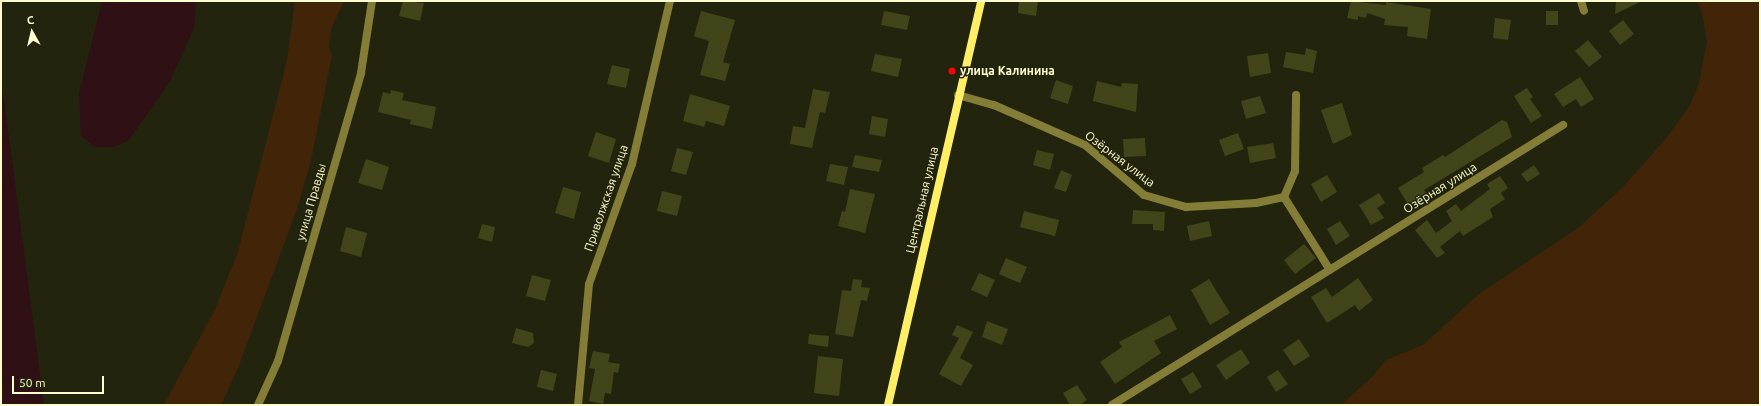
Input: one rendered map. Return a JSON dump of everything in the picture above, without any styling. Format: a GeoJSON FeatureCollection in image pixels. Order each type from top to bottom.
{"type":"FeatureCollection","features":[{"type":"Feature","properties":{"kind":"street","name":"улица Правды"},"geometry":{"type":"LineString","coordinates":[[258,405],[278,361],[361,73],[372,1]]}},
{"type":"Feature","properties":{"kind":"street","name":"Приволжская улица"},"geometry":{"type":"LineString","coordinates":[[578,405],[589,284],[632,164],[670,1]]}},
{"type":"Feature","properties":{"kind":"street","name":"Центральная улица"},"geometry":{"type":"LineString","coordinates":[[888,405],[958,95],[981,1]]}},
{"type":"Feature","properties":{"kind":"street"},"geometry":{"type":"LineString","coordinates":[[1581,1],[1584,11]]}},
{"type":"Feature","properties":{"kind":"street","name":"Озёрная улица"},"geometry":{"type":"LineString","coordinates":[[958,95],[994,105],[1085,145],[1144,195],[1186,207],[1256,203],[1284,197]]}},
{"type":"Feature","properties":{"kind":"street"},"geometry":{"type":"LineString","coordinates":[[1296,95],[1295,171],[1284,197],[1330,270]]}},
{"type":"Feature","properties":{"kind":"street","name":"Озёрная улица"},"geometry":{"type":"LineString","coordinates":[[1112,405],[1563,125]]}},
{"type":"Feature","properties":{"kind":"shaded area"},"geometry":{"type":"Polygon","coordinates":[[[102,1],[196,1],[194,28],[170,81],[129,140],[114,147],[95,147],[81,136],[79,94],[102,1]]]}},
{"type":"Feature","properties":{"kind":"shaded area"},"geometry":{"type":"Polygon","coordinates":[[[295,1],[344,1],[331,29],[329,47],[332,56],[311,161],[297,209],[238,368],[221,405],[164,405],[215,309],[238,252],[287,60],[295,1]]]}},
{"type":"Feature","properties":{"kind":"shaded area"},"geometry":{"type":"Polygon","coordinates":[[[1697,1],[1760,1],[1760,401],[1751,405],[1341,405],[1371,378],[1386,360],[1423,345],[1479,294],[1578,228],[1621,189],[1664,141],[1689,107],[1699,83],[1707,41],[1702,13],[1697,1]]]}},
{"type":"Feature","properties":{"kind":"shaded area"},"geometry":{"type":"Polygon","coordinates":[[[1,76],[44,405],[1,405],[1,76]]]}},
{"type":"Feature","properties":{"kind":"building"},"geometry":{"type":"Polygon","coordinates":[[[403,1],[424,3],[420,21],[399,16],[403,1]]]}},
{"type":"Feature","properties":{"kind":"building"},"geometry":{"type":"Polygon","coordinates":[[[1019,1],[1038,1],[1036,16],[1018,13],[1019,1]]]}},
{"type":"Feature","properties":{"kind":"building"},"geometry":{"type":"Polygon","coordinates":[[[1351,1],[1386,5],[1386,2],[1431,9],[1427,39],[1407,36],[1408,27],[1384,25],[1385,19],[1367,13],[1366,18],[1358,16],[1358,20],[1347,18],[1351,1]]]}},
{"type":"Feature","properties":{"kind":"building"},"geometry":{"type":"Polygon","coordinates":[[[1616,1],[1642,1],[1615,14],[1616,1]]]}},
{"type":"Feature","properties":{"kind":"building"},"geometry":{"type":"Polygon","coordinates":[[[701,11],[735,20],[723,62],[730,64],[725,81],[700,75],[709,41],[694,36],[701,11]]]}},
{"type":"Feature","properties":{"kind":"building"},"geometry":{"type":"Polygon","coordinates":[[[884,11],[910,16],[907,30],[881,25],[884,11]]]}},
{"type":"Feature","properties":{"kind":"building"},"geometry":{"type":"Polygon","coordinates":[[[1546,11],[1558,11],[1558,25],[1546,25],[1546,11]]]}},
{"type":"Feature","properties":{"kind":"building"},"geometry":{"type":"Polygon","coordinates":[[[1495,18],[1511,20],[1508,40],[1493,38],[1495,18]]]}},
{"type":"Feature","properties":{"kind":"building"},"geometry":{"type":"Polygon","coordinates":[[[1623,20],[1634,34],[1620,45],[1609,31],[1623,20]]]}},
{"type":"Feature","properties":{"kind":"building"},"geometry":{"type":"Polygon","coordinates":[[[1588,40],[1602,57],[1589,67],[1575,51],[1588,40]]]}},
{"type":"Feature","properties":{"kind":"building"},"geometry":{"type":"Polygon","coordinates":[[[1306,48],[1317,51],[1313,73],[1283,67],[1286,52],[1305,55],[1306,48]]]}},
{"type":"Feature","properties":{"kind":"building"},"geometry":{"type":"Polygon","coordinates":[[[1268,53],[1271,73],[1250,77],[1247,56],[1268,53]]]}},
{"type":"Feature","properties":{"kind":"building"},"geometry":{"type":"Polygon","coordinates":[[[875,54],[902,59],[898,77],[871,71],[875,54]]]}},
{"type":"Feature","properties":{"kind":"building"},"geometry":{"type":"Polygon","coordinates":[[[612,65],[630,69],[626,88],[607,84],[612,65]]]}},
{"type":"Feature","properties":{"kind":"building"},"geometry":{"type":"Polygon","coordinates":[[[1580,77],[1594,99],[1581,107],[1576,99],[1563,107],[1554,94],[1580,77]]]}},
{"type":"Feature","properties":{"kind":"building"},"geometry":{"type":"Polygon","coordinates":[[[1056,80],[1073,86],[1068,104],[1050,98],[1056,80]]]}},
{"type":"Feature","properties":{"kind":"building"},"geometry":{"type":"Polygon","coordinates":[[[1097,81],[1121,87],[1122,83],[1138,84],[1136,112],[1093,101],[1097,81]]]}},
{"type":"Feature","properties":{"kind":"building"},"geometry":{"type":"Polygon","coordinates":[[[1527,88],[1533,97],[1530,99],[1542,116],[1531,123],[1514,96],[1527,88]]]}},
{"type":"Feature","properties":{"kind":"building"},"geometry":{"type":"Polygon","coordinates":[[[813,89],[830,92],[825,113],[820,112],[812,148],[790,144],[793,126],[805,128],[813,89]]]}},
{"type":"Feature","properties":{"kind":"building"},"geometry":{"type":"Polygon","coordinates":[[[391,90],[404,93],[402,100],[436,107],[432,129],[410,124],[411,120],[378,112],[383,92],[390,94],[391,90]]]}},
{"type":"Feature","properties":{"kind":"building"},"geometry":{"type":"Polygon","coordinates":[[[690,94],[730,106],[724,126],[706,121],[704,127],[683,121],[690,94]]]}},
{"type":"Feature","properties":{"kind":"building"},"geometry":{"type":"Polygon","coordinates":[[[1260,96],[1266,113],[1246,119],[1241,101],[1260,96]]]}},
{"type":"Feature","properties":{"kind":"building"},"geometry":{"type":"Polygon","coordinates":[[[1342,103],[1352,135],[1333,144],[1321,110],[1342,103]]]}},
{"type":"Feature","properties":{"kind":"building"},"geometry":{"type":"Polygon","coordinates":[[[872,116],[888,119],[885,137],[869,134],[872,116]]]}},
{"type":"Feature","properties":{"kind":"building"},"geometry":{"type":"Polygon","coordinates":[[[1502,120],[1507,122],[1512,137],[1424,190],[1426,193],[1408,204],[1398,188],[1424,172],[1422,168],[1443,155],[1445,157],[1502,120]]]}},
{"type":"Feature","properties":{"kind":"building"},"geometry":{"type":"Polygon","coordinates":[[[596,132],[616,139],[609,163],[588,156],[596,132]]]}},
{"type":"Feature","properties":{"kind":"building"},"geometry":{"type":"Polygon","coordinates":[[[1238,133],[1244,149],[1225,156],[1219,140],[1238,133]]]}},
{"type":"Feature","properties":{"kind":"building"},"geometry":{"type":"Polygon","coordinates":[[[1145,138],[1146,156],[1124,157],[1123,139],[1145,138]]]}},
{"type":"Feature","properties":{"kind":"building"},"geometry":{"type":"Polygon","coordinates":[[[1273,143],[1276,158],[1250,163],[1247,147],[1273,143]]]}},
{"type":"Feature","properties":{"kind":"building"},"geometry":{"type":"Polygon","coordinates":[[[677,148],[693,152],[686,175],[671,171],[677,148]]]}},
{"type":"Feature","properties":{"kind":"building"},"geometry":{"type":"Polygon","coordinates":[[[1037,150],[1054,154],[1050,170],[1033,165],[1037,150]]]}},
{"type":"Feature","properties":{"kind":"building"},"geometry":{"type":"Polygon","coordinates":[[[855,155],[882,160],[879,172],[852,167],[855,155]]]}},
{"type":"Feature","properties":{"kind":"building"},"geometry":{"type":"Polygon","coordinates":[[[366,159],[389,167],[382,190],[358,183],[366,159]]]}},
{"type":"Feature","properties":{"kind":"building"},"geometry":{"type":"Polygon","coordinates":[[[830,164],[848,167],[844,185],[826,181],[830,164]]]}},
{"type":"Feature","properties":{"kind":"building"},"geometry":{"type":"Polygon","coordinates":[[[1534,165],[1540,174],[1527,182],[1521,174],[1534,165]]]}},
{"type":"Feature","properties":{"kind":"building"},"geometry":{"type":"Polygon","coordinates":[[[1061,170],[1072,175],[1066,192],[1054,188],[1061,170]]]}},
{"type":"Feature","properties":{"kind":"building"},"geometry":{"type":"Polygon","coordinates":[[[1327,175],[1337,192],[1321,202],[1311,184],[1327,175]]]}},
{"type":"Feature","properties":{"kind":"building"},"geometry":{"type":"Polygon","coordinates":[[[1500,176],[1508,188],[1501,193],[1505,199],[1490,209],[1493,217],[1463,236],[1460,231],[1440,247],[1445,253],[1437,258],[1415,230],[1427,220],[1436,233],[1452,221],[1446,211],[1456,204],[1461,211],[1490,189],[1487,184],[1500,176]]]}},
{"type":"Feature","properties":{"kind":"building"},"geometry":{"type":"Polygon","coordinates":[[[563,187],[581,192],[574,219],[555,213],[563,187]]]}},
{"type":"Feature","properties":{"kind":"building"},"geometry":{"type":"Polygon","coordinates":[[[850,189],[875,194],[865,233],[838,226],[842,211],[845,212],[850,189]]]}},
{"type":"Feature","properties":{"kind":"building"},"geometry":{"type":"Polygon","coordinates":[[[662,191],[682,196],[677,216],[657,211],[662,191]]]}},
{"type":"Feature","properties":{"kind":"building"},"geometry":{"type":"Polygon","coordinates":[[[1379,193],[1385,203],[1377,208],[1384,218],[1371,225],[1359,205],[1379,193]]]}},
{"type":"Feature","properties":{"kind":"building"},"geometry":{"type":"Polygon","coordinates":[[[1133,210],[1165,212],[1164,231],[1153,230],[1153,224],[1132,224],[1133,210]]]}},
{"type":"Feature","properties":{"kind":"building"},"geometry":{"type":"Polygon","coordinates":[[[1024,211],[1059,220],[1055,236],[1020,227],[1024,211]]]}},
{"type":"Feature","properties":{"kind":"building"},"geometry":{"type":"Polygon","coordinates":[[[1209,221],[1212,236],[1190,241],[1187,226],[1209,221]]]}},
{"type":"Feature","properties":{"kind":"building"},"geometry":{"type":"Polygon","coordinates":[[[1340,221],[1350,236],[1336,245],[1327,229],[1340,221]]]}},
{"type":"Feature","properties":{"kind":"building"},"geometry":{"type":"Polygon","coordinates":[[[482,224],[495,227],[492,242],[478,238],[482,224]]]}},
{"type":"Feature","properties":{"kind":"building"},"geometry":{"type":"Polygon","coordinates":[[[346,227],[367,233],[361,257],[340,251],[346,227]]]}},
{"type":"Feature","properties":{"kind":"building"},"geometry":{"type":"Polygon","coordinates":[[[1304,244],[1316,258],[1295,274],[1284,260],[1304,244]]]}},
{"type":"Feature","properties":{"kind":"building"},"geometry":{"type":"Polygon","coordinates":[[[1006,258],[1027,267],[1020,283],[999,274],[1006,258]]]}},
{"type":"Feature","properties":{"kind":"building"},"geometry":{"type":"Polygon","coordinates":[[[979,273],[995,280],[987,297],[971,290],[979,273]]]}},
{"type":"Feature","properties":{"kind":"building"},"geometry":{"type":"Polygon","coordinates":[[[532,275],[551,280],[545,301],[526,296],[532,275]]]}},
{"type":"Feature","properties":{"kind":"building"},"geometry":{"type":"Polygon","coordinates":[[[1358,278],[1373,300],[1359,311],[1355,305],[1327,323],[1311,297],[1326,288],[1332,297],[1358,278]]]}},
{"type":"Feature","properties":{"kind":"building"},"geometry":{"type":"Polygon","coordinates":[[[853,279],[862,280],[861,287],[870,288],[867,301],[861,300],[853,337],[835,334],[842,290],[851,291],[853,279]]]}},
{"type":"Feature","properties":{"kind":"building"},"geometry":{"type":"Polygon","coordinates":[[[1209,279],[1230,313],[1210,325],[1191,290],[1209,279]]]}},
{"type":"Feature","properties":{"kind":"building"},"geometry":{"type":"Polygon","coordinates":[[[1170,315],[1177,329],[1154,341],[1161,353],[1115,384],[1100,362],[1122,347],[1119,342],[1170,315]]]}},
{"type":"Feature","properties":{"kind":"building"},"geometry":{"type":"Polygon","coordinates":[[[987,321],[1008,329],[1002,345],[982,337],[987,321]]]}},
{"type":"Feature","properties":{"kind":"building"},"geometry":{"type":"Polygon","coordinates":[[[957,325],[973,332],[960,358],[973,365],[961,386],[939,374],[959,338],[952,335],[957,325]]]}},
{"type":"Feature","properties":{"kind":"building"},"geometry":{"type":"Polygon","coordinates":[[[516,328],[533,333],[534,343],[528,347],[512,343],[516,328]]]}},
{"type":"Feature","properties":{"kind":"building"},"geometry":{"type":"Polygon","coordinates":[[[809,334],[829,336],[828,347],[808,344],[809,334]]]}},
{"type":"Feature","properties":{"kind":"building"},"geometry":{"type":"Polygon","coordinates":[[[1299,339],[1310,356],[1294,366],[1283,350],[1299,339]]]}},
{"type":"Feature","properties":{"kind":"building"},"geometry":{"type":"Polygon","coordinates":[[[1241,349],[1250,363],[1226,380],[1216,365],[1241,349]]]}},
{"type":"Feature","properties":{"kind":"building"},"geometry":{"type":"Polygon","coordinates":[[[593,351],[610,354],[608,362],[620,364],[618,373],[614,372],[611,394],[605,393],[603,404],[589,401],[595,369],[589,368],[593,351]]]}},
{"type":"Feature","properties":{"kind":"building"},"geometry":{"type":"Polygon","coordinates":[[[818,356],[843,359],[839,396],[814,393],[818,356]]]}},
{"type":"Feature","properties":{"kind":"building"},"geometry":{"type":"Polygon","coordinates":[[[541,370],[557,374],[553,391],[537,387],[541,370]]]}},
{"type":"Feature","properties":{"kind":"building"},"geometry":{"type":"Polygon","coordinates":[[[1278,370],[1288,384],[1276,392],[1267,377],[1278,370]]]}},
{"type":"Feature","properties":{"kind":"building"},"geometry":{"type":"Polygon","coordinates":[[[1193,372],[1202,387],[1190,394],[1181,379],[1193,372]]]}},
{"type":"Feature","properties":{"kind":"building"},"geometry":{"type":"Polygon","coordinates":[[[1077,385],[1087,400],[1080,405],[1070,405],[1063,393],[1077,385]]]}},
{"type":"Feature","properties":{"kind":"place","name":"улица Калинина"},"geometry":{"type":"Point","coordinates":[952,71]}}]}
